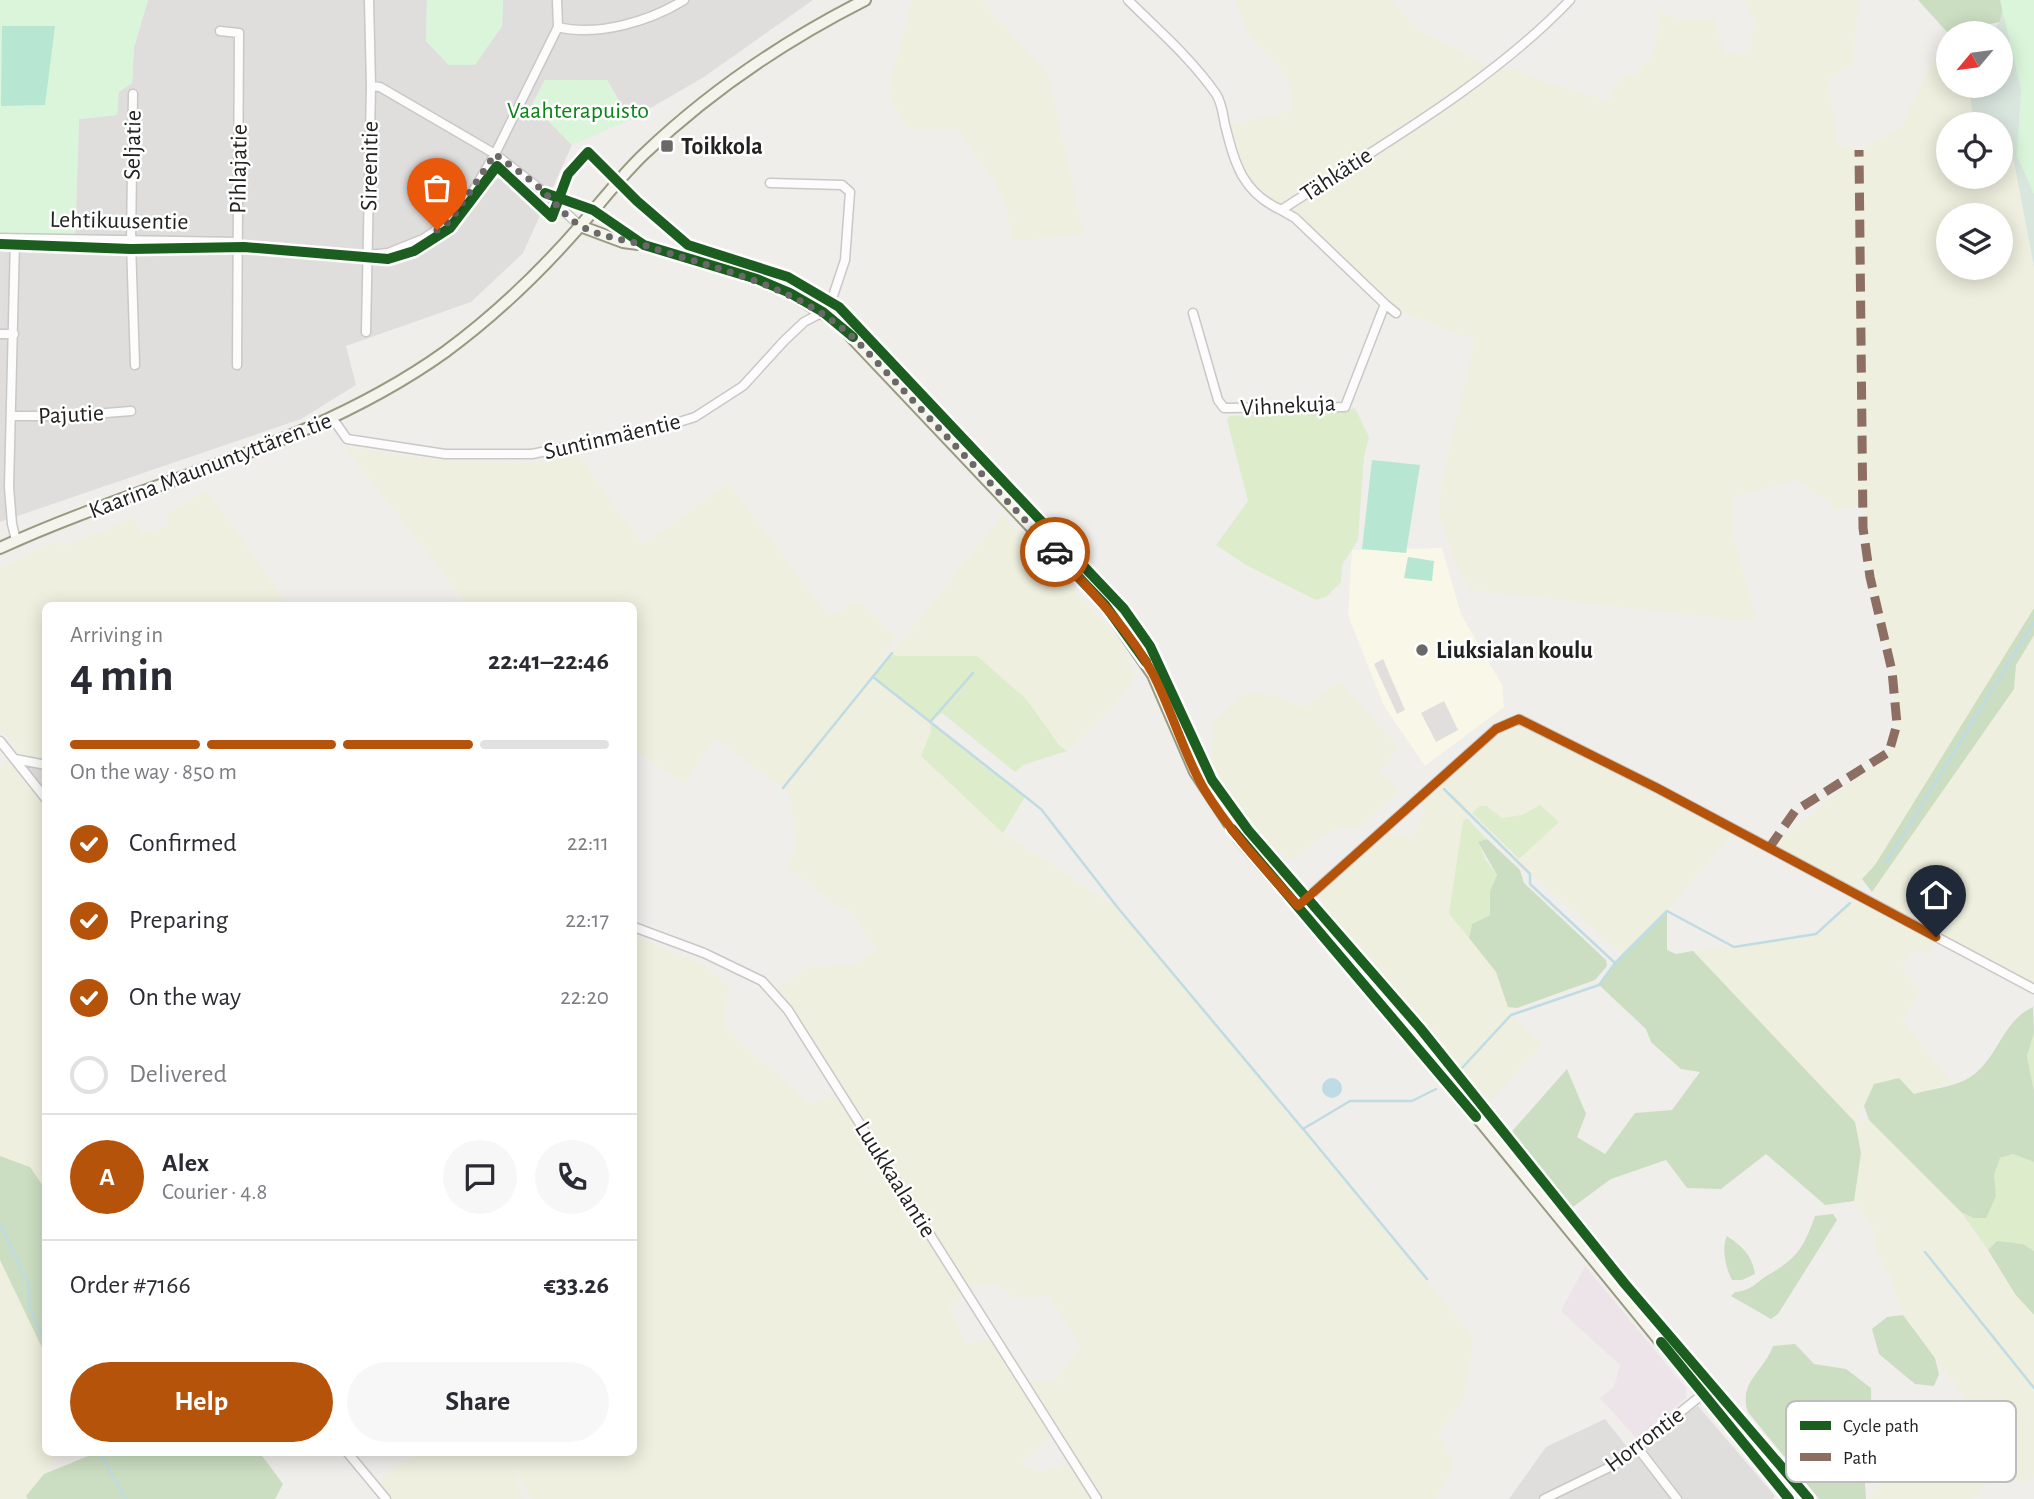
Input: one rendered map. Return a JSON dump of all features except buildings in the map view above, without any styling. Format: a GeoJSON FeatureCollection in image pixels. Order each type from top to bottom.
{"type":"FeatureCollection","features":[{"type":"Feature","properties":{"kind":"street","name":"Sireenitie"},"geometry":{"type":"LineString","coordinates":[[366,332],[369,0]]}},
{"type":"Feature","properties":{"kind":"street"},"geometry":{"type":"LineString","coordinates":[[367,255],[388,253],[423,239],[451,220],[495,154],[558,27],[557,0]]}},
{"type":"Feature","properties":{"kind":"street"},"geometry":{"type":"LineString","coordinates":[[558,27],[615,27],[655,14],[684,0]]}},
{"type":"Feature","properties":{"kind":"street","name":"Kaarina Maununtyttären tie"},"geometry":{"type":"LineString","coordinates":[[0,548],[333,419],[401,381],[446,351],[500,306],[580,226],[644,154],[709,96],[795,37],[865,0]]}},
{"type":"Feature","properties":{"kind":"street","name":"Tähkätie"},"geometry":{"type":"LineString","coordinates":[[1128,0],[1202,73],[1219,98],[1234,161],[1242,177],[1262,201],[1281,210],[1486,73],[1549,22],[1570,0]]}},
{"type":"Feature","properties":{"kind":"street","name":"Pihlajatie"},"geometry":{"type":"LineString","coordinates":[[220,31],[239,33],[237,365]]}},
{"type":"Feature","properties":{"kind":"street"},"geometry":{"type":"LineString","coordinates":[[370,86],[380,87],[495,154],[545,193],[580,226],[623,242],[644,245],[757,279],[823,312],[858,342],[1105,605],[1153,675],[1195,772],[1216,809],[1458,1094],[1789,1499]]}},
{"type":"Feature","properties":{"kind":"street","name":"Seljatie"},"geometry":{"type":"LineString","coordinates":[[133,94],[131,243],[135,365]]}},
{"type":"Feature","properties":{"kind":"street","name":"Suntinmäentie"},"geometry":{"type":"LineString","coordinates":[[333,419],[347,439],[445,454],[532,454],[660,428],[695,417],[743,386],[804,322],[823,312],[831,302],[845,260],[850,192],[842,185],[770,183]]}},
{"type":"Feature","properties":{"kind":"street"},"geometry":{"type":"LineString","coordinates":[[545,193],[593,209],[644,245]]}},
{"type":"Feature","properties":{"kind":"street"},"geometry":{"type":"LineString","coordinates":[[1281,210],[1295,218],[1395,313]]}},
{"type":"Feature","properties":{"kind":"street","name":"Lehtikuusentie"},"geometry":{"type":"LineString","coordinates":[[0,238],[131,243],[237,242]]}},
{"type":"Feature","properties":{"kind":"street"},"geometry":{"type":"LineString","coordinates":[[15,239],[12,416],[5,486],[16,540]]}},
{"type":"Feature","properties":{"kind":"street","name":"Vihnekuja"},"geometry":{"type":"LineString","coordinates":[[1193,313],[1218,400],[1224,408],[1345,407],[1385,304]]}},
{"type":"Feature","properties":{"kind":"street"},"geometry":{"type":"LineString","coordinates":[[0,334],[14,334]]}},
{"type":"Feature","properties":{"kind":"street","name":"Pajutie"},"geometry":{"type":"LineString","coordinates":[[12,416],[68,416],[131,411]]}},
{"type":"Feature","properties":{"kind":"street"},"geometry":{"type":"LineString","coordinates":[[1298,906],[1496,729],[1519,719],[1657,788],[2034,989]]}},
{"type":"Feature","properties":{"kind":"street"},"geometry":{"type":"LineString","coordinates":[[0,741],[42,794]]}},
{"type":"Feature","properties":{"kind":"street"},"geometry":{"type":"LineString","coordinates":[[15,759],[42,764]]}},
{"type":"Feature","properties":{"kind":"street","name":"Luukkaalantie"},"geometry":{"type":"LineString","coordinates":[[637,928],[705,953],[762,981],[788,1010],[1097,1499]]}},
{"type":"Feature","properties":{"kind":"street","name":"Horrontie"},"geometry":{"type":"LineString","coordinates":[[1545,1499],[1616,1464],[1703,1394]]}},
{"type":"Feature","properties":{"kind":"street"},"geometry":{"type":"LineString","coordinates":[[1637,1447],[1678,1499]]}},
{"type":"Feature","properties":{"kind":"street"},"geometry":{"type":"LineString","coordinates":[[350,1456],[386,1499]]}},
{"type":"Feature","properties":{"kind":"shaded area"},"geometry":{"type":"Polygon","coordinates":[[[148,0],[427,0],[426,41],[449,65],[475,64],[502,26],[503,0],[813,0],[704,77],[630,120],[607,80],[545,80],[532,104],[572,145],[523,253],[471,302],[346,346],[356,385],[301,419],[0,522],[0,238],[75,240],[79,119],[117,115],[118,92],[132,83],[134,47],[148,0]]]}},
{"type":"Feature","properties":{"kind":"shaded area"},"geometry":{"type":"Polygon","coordinates":[[[2005,0],[2034,0],[2034,267],[2013,156],[2013,112],[1972,112],[1971,98],[2013,98],[2013,21],[2000,21],[2005,0]]]}},
{"type":"Feature","properties":{"kind":"shaded area"},"geometry":{"type":"Polygon","coordinates":[[[0,253],[3,253],[3,334],[0,334],[0,253]]]}},
{"type":"Feature","properties":{"kind":"shaded area","name":"Liuksialan koulu"},"geometry":{"type":"Polygon","coordinates":[[[1442,548],[1461,614],[1502,685],[1504,707],[1425,766],[1384,706],[1348,615],[1352,550],[1442,548]]]}},
{"type":"Feature","properties":{"kind":"shaded area"},"geometry":{"type":"Polygon","coordinates":[[[1383,659],[1405,710],[1397,714],[1374,664],[1383,659]]]}},
{"type":"Feature","properties":{"kind":"shaded area"},"geometry":{"type":"Polygon","coordinates":[[[1444,701],[1458,730],[1436,742],[1421,713],[1444,701]]]}},
{"type":"Feature","properties":{"kind":"shaded area"},"geometry":{"type":"Polygon","coordinates":[[[15,759],[42,764],[42,795],[15,759]]]}},
{"type":"Feature","properties":{"kind":"shaded area"},"geometry":{"type":"Polygon","coordinates":[[[1585,1266],[1686,1388],[1686,1398],[1637,1439],[1600,1398],[1614,1387],[1620,1365],[1561,1311],[1585,1266]]]}},
{"type":"Feature","properties":{"kind":"shaded area"},"geometry":{"type":"Polygon","coordinates":[[[1698,1406],[1775,1496],[1772,1499],[1509,1499],[1546,1447],[1605,1419],[1631,1452],[1698,1406]]]}},
{"type":"Feature","properties":{"kind":"green space"},"geometry":{"type":"Polygon","coordinates":[[[0,0],[148,0],[134,47],[132,83],[119,92],[117,115],[79,119],[75,240],[0,238],[0,0]]]}},
{"type":"Feature","properties":{"kind":"green space"},"geometry":{"type":"Polygon","coordinates":[[[427,0],[503,0],[502,26],[475,65],[449,65],[426,41],[427,0]]]}},
{"type":"Feature","properties":{"kind":"green space"},"geometry":{"type":"Polygon","coordinates":[[[912,0],[981,0],[1048,74],[1084,234],[1013,241],[1006,205],[994,181],[957,129],[907,130],[888,92],[912,0]]]}},
{"type":"Feature","properties":{"kind":"green space"},"geometry":{"type":"Polygon","coordinates":[[[1235,0],[1392,0],[1416,29],[1456,48],[1490,70],[1510,67],[1546,82],[1609,101],[1621,76],[1639,72],[1655,51],[1659,11],[1681,20],[1715,18],[1724,53],[1750,55],[1754,18],[1742,0],[1859,0],[1852,66],[1829,78],[1837,145],[1859,150],[1901,127],[1936,55],[1936,98],[1971,98],[1972,112],[1936,112],[1936,189],[2013,189],[2013,156],[2034,267],[2034,608],[1875,865],[1862,879],[1855,897],[1936,937],[1930,952],[1912,952],[1901,967],[1921,990],[1902,1020],[1952,1083],[1914,1094],[1874,1084],[1856,1122],[1869,1120],[1961,1212],[2015,1294],[2034,1315],[2034,1478],[2024,1484],[2016,1479],[2016,1401],[1964,1401],[1966,1399],[1903,1315],[1890,1276],[1877,1255],[1872,1225],[1854,1201],[1861,1153],[1855,1122],[1693,951],[1816,934],[1855,898],[1769,848],[1889,752],[1897,724],[1892,671],[1870,577],[1862,505],[1838,511],[1799,480],[1733,496],[1734,538],[1756,619],[1725,619],[1471,590],[1459,574],[1439,515],[1441,484],[1475,340],[1388,307],[1242,177],[1225,125],[1292,111],[1287,75],[1249,36],[1235,0]]]}},
{"type":"Feature","properties":{"kind":"green space"},"geometry":{"type":"Polygon","coordinates":[[[1918,0],[2005,0],[2000,21],[1937,21],[1918,0]]]}},
{"type":"Feature","properties":{"kind":"green space"},"geometry":{"type":"Polygon","coordinates":[[[2000,0],[2034,0],[2034,194],[2017,156],[2021,90],[2013,56],[2013,21],[2005,21],[2000,0]]]}},
{"type":"Feature","properties":{"kind":"green space"},"geometry":{"type":"Polygon","coordinates":[[[2,26],[55,26],[45,105],[1,106],[2,26]]]}},
{"type":"Feature","properties":{"kind":"green space","name":"Vaahterapuisto"},"geometry":{"type":"Polygon","coordinates":[[[546,80],[607,80],[630,120],[572,145],[532,104],[546,80]]]}},
{"type":"Feature","properties":{"kind":"green space"},"geometry":{"type":"Polygon","coordinates":[[[1355,408],[1369,437],[1364,456],[1358,540],[1342,565],[1341,582],[1326,597],[1316,600],[1246,565],[1216,545],[1248,501],[1227,420],[1229,416],[1332,413],[1355,408]]]}},
{"type":"Feature","properties":{"kind":"green space"},"geometry":{"type":"Polygon","coordinates":[[[345,447],[456,462],[532,463],[578,454],[642,545],[729,483],[828,616],[858,601],[896,635],[873,677],[930,722],[931,732],[921,757],[1003,833],[1118,908],[1474,1338],[1463,1403],[1438,1432],[1454,1466],[1436,1499],[531,1499],[514,1465],[522,1499],[386,1499],[376,1485],[412,1456],[637,1456],[637,937],[703,964],[729,986],[724,1026],[809,1104],[842,1092],[788,1010],[778,989],[808,967],[854,965],[877,949],[851,911],[835,904],[786,865],[796,854],[790,797],[783,788],[715,738],[683,784],[637,751],[637,602],[466,602],[345,447]],[[974,1285],[949,1306],[965,1344],[997,1338],[1026,1383],[1057,1379],[1081,1347],[1050,1296],[1015,1298],[1000,1286],[974,1285]],[[1055,1431],[1021,1463],[1040,1473],[1073,1461],[1055,1431]]]}},
{"type":"Feature","properties":{"kind":"green space"},"geometry":{"type":"Polygon","coordinates":[[[1372,460],[1420,465],[1406,553],[1362,549],[1372,460]]]}},
{"type":"Feature","properties":{"kind":"green space"},"geometry":{"type":"Polygon","coordinates":[[[207,490],[286,602],[42,602],[42,764],[16,759],[42,795],[42,1185],[30,1167],[0,1156],[0,769],[19,751],[0,728],[0,569],[49,543],[66,546],[133,518],[142,533],[167,527],[168,514],[207,490]]]}},
{"type":"Feature","properties":{"kind":"green space"},"geometry":{"type":"Polygon","coordinates":[[[1003,515],[1123,643],[1135,679],[1112,707],[1067,751],[1048,731],[892,653],[1003,515]]]}},
{"type":"Feature","properties":{"kind":"green space"},"geometry":{"type":"Polygon","coordinates":[[[1408,557],[1434,561],[1432,581],[1404,578],[1408,557]]]}},
{"type":"Feature","properties":{"kind":"green space"},"geometry":{"type":"Polygon","coordinates":[[[2034,608],[2034,635],[2016,665],[2014,689],[1872,892],[1862,879],[1875,865],[2034,608]]]}},
{"type":"Feature","properties":{"kind":"green space"},"geometry":{"type":"Polygon","coordinates":[[[2034,635],[2034,985],[1879,901],[1872,892],[2014,689],[2016,665],[2034,635]]]}},
{"type":"Feature","properties":{"kind":"green space"},"geometry":{"type":"Polygon","coordinates":[[[892,653],[897,656],[977,656],[1026,699],[1060,746],[1067,751],[1023,765],[1015,772],[942,713],[930,722],[873,677],[892,653]]]}},
{"type":"Feature","properties":{"kind":"green space"},"geometry":{"type":"Polygon","coordinates":[[[1340,681],[1399,748],[1379,771],[1400,790],[1360,827],[1338,828],[1321,837],[1291,861],[1261,836],[1231,800],[1211,764],[1213,722],[1247,691],[1280,697],[1303,708],[1340,681]]]}},
{"type":"Feature","properties":{"kind":"green space"},"geometry":{"type":"Polygon","coordinates":[[[1519,719],[1735,830],[1667,911],[1623,955],[1516,861],[1559,822],[1522,815],[1501,818],[1487,806],[1480,806],[1463,821],[1450,914],[1496,972],[1511,1015],[1542,1045],[1483,1109],[1462,1079],[1319,911],[1324,907],[1318,887],[1382,832],[1412,838],[1424,815],[1419,799],[1496,729],[1519,719]]]}},
{"type":"Feature","properties":{"kind":"green space"},"geometry":{"type":"Polygon","coordinates":[[[930,722],[1025,797],[1003,833],[921,756],[931,732],[930,722]]]}},
{"type":"Feature","properties":{"kind":"green space"},"geometry":{"type":"Polygon","coordinates":[[[1540,805],[1559,822],[1519,859],[1472,813],[1480,806],[1487,806],[1502,818],[1522,815],[1540,805]]]}},
{"type":"Feature","properties":{"kind":"green space"},"geometry":{"type":"Polygon","coordinates":[[[1467,818],[1487,839],[1478,842],[1485,859],[1497,875],[1490,891],[1490,915],[1472,924],[1469,938],[1449,914],[1463,821],[1467,818]]]}},
{"type":"Feature","properties":{"kind":"green space"},"geometry":{"type":"Polygon","coordinates":[[[1487,839],[1520,870],[1524,883],[1606,960],[1607,966],[1595,980],[1517,1008],[1508,1007],[1496,972],[1469,938],[1472,924],[1490,915],[1490,891],[1497,875],[1478,842],[1487,839]]]}},
{"type":"Feature","properties":{"kind":"green space"},"geometry":{"type":"Polygon","coordinates":[[[1667,911],[1667,950],[1676,954],[1693,951],[1855,1122],[1861,1153],[1854,1201],[1825,1205],[1766,1154],[1721,1189],[1687,1188],[1666,1160],[1611,1179],[1566,1212],[1506,1138],[1567,1069],[1586,1114],[1577,1137],[1605,1154],[1635,1113],[1672,1110],[1700,1072],[1681,1069],[1651,1042],[1646,1029],[1599,985],[1616,963],[1667,911]]]}},
{"type":"Feature","properties":{"kind":"green space"},"geometry":{"type":"Polygon","coordinates":[[[2033,1007],[2034,1033],[2027,1056],[2034,1091],[2034,1162],[2013,1154],[2000,1158],[1994,1175],[1996,1196],[1986,1218],[1973,1218],[1961,1212],[1869,1120],[1864,1106],[1874,1084],[1899,1078],[1914,1094],[1967,1079],[1986,1063],[2014,1021],[2033,1007]]]}},
{"type":"Feature","properties":{"kind":"green space"},"geometry":{"type":"Polygon","coordinates":[[[2034,1033],[2034,1091],[2027,1056],[2034,1033]]]}},
{"type":"Feature","properties":{"kind":"green space"},"geometry":{"type":"Polygon","coordinates":[[[2013,1154],[2034,1162],[2034,1251],[2023,1244],[1997,1242],[1988,1250],[1961,1212],[1973,1218],[1996,1196],[1993,1175],[2000,1158],[2013,1154]]]}},
{"type":"Feature","properties":{"kind":"green space"},"geometry":{"type":"Polygon","coordinates":[[[0,1156],[30,1167],[42,1185],[42,1348],[0,1260],[0,1156]]]}},
{"type":"Feature","properties":{"kind":"green space"},"geometry":{"type":"Polygon","coordinates":[[[1833,1214],[1837,1220],[1778,1314],[1771,1319],[1731,1296],[1753,1286],[1793,1257],[1803,1244],[1815,1216],[1833,1214]]]}},
{"type":"Feature","properties":{"kind":"green space"},"geometry":{"type":"Polygon","coordinates":[[[1727,1236],[1746,1252],[1755,1274],[1742,1280],[1732,1280],[1725,1258],[1727,1236]]]}},
{"type":"Feature","properties":{"kind":"green space"},"geometry":{"type":"Polygon","coordinates":[[[1997,1241],[2023,1244],[2034,1251],[2034,1315],[2015,1294],[1988,1250],[1997,1241]]]}},
{"type":"Feature","properties":{"kind":"green space"},"geometry":{"type":"Polygon","coordinates":[[[0,1260],[42,1348],[42,1456],[55,1456],[57,1459],[26,1495],[28,1499],[0,1499],[0,1260]]]}},
{"type":"Feature","properties":{"kind":"green space"},"geometry":{"type":"Polygon","coordinates":[[[1903,1315],[1935,1358],[1939,1374],[1934,1386],[1915,1384],[1879,1354],[1872,1329],[1887,1317],[1903,1315]]]}},
{"type":"Feature","properties":{"kind":"green space"},"geometry":{"type":"Polygon","coordinates":[[[1795,1344],[1814,1364],[1846,1369],[1871,1388],[1871,1401],[1786,1401],[1786,1459],[1748,1412],[1746,1402],[1749,1385],[1773,1346],[1795,1344]]]}},
{"type":"Feature","properties":{"kind":"green space"},"geometry":{"type":"Polygon","coordinates":[[[88,1456],[262,1456],[283,1484],[275,1499],[28,1499],[26,1496],[44,1474],[88,1456]]]}},
{"type":"Feature","properties":{"kind":"green space"},"geometry":{"type":"Polygon","coordinates":[[[1805,1482],[1865,1482],[1866,1499],[1819,1499],[1805,1482]]]}},
{"type":"Feature","properties":{"kind":"green space"},"geometry":{"type":"Polygon","coordinates":[[[1883,1482],[1987,1482],[1972,1499],[1866,1499],[1883,1482]]]}},
{"type":"Feature","properties":{"kind":"water"},"geometry":{"type":"Polygon","coordinates":[[[1332,1078],[1339,1081],[1342,1088],[1339,1095],[1332,1098],[1325,1095],[1322,1088],[1325,1081],[1332,1078]]]}},
{"type":"Feature","properties":{"kind":"waterway"},"geometry":{"type":"LineString","coordinates":[[1886,863],[2034,622]]}},
{"type":"Feature","properties":{"kind":"waterway"},"geometry":{"type":"LineString","coordinates":[[783,788],[892,653]]}},
{"type":"Feature","properties":{"kind":"waterway"},"geometry":{"type":"LineString","coordinates":[[930,722],[973,673]]}},
{"type":"Feature","properties":{"kind":"waterway"},"geometry":{"type":"LineString","coordinates":[[873,677],[1041,809],[1118,908],[1303,1129],[1350,1101],[1412,1101],[1436,1089]]}},
{"type":"Feature","properties":{"kind":"waterway"},"geometry":{"type":"LineString","coordinates":[[1444,789],[1530,874],[1530,884],[1615,963],[1667,911],[1734,947],[1816,934],[1850,903]]}},
{"type":"Feature","properties":{"kind":"waterway"},"geometry":{"type":"LineString","coordinates":[[1462,1068],[1511,1015],[1599,985],[1615,963]]}},
{"type":"Feature","properties":{"kind":"waterway"},"geometry":{"type":"LineString","coordinates":[[1304,1130],[1427,1279]]}},
{"type":"Feature","properties":{"kind":"waterway"},"geometry":{"type":"LineString","coordinates":[[0,1224],[29,1286],[29,1306],[42,1334]]}},
{"type":"Feature","properties":{"kind":"waterway"},"geometry":{"type":"LineString","coordinates":[[1925,1252],[2034,1388]]}},
{"type":"Feature","properties":{"kind":"waterway"},"geometry":{"type":"LineString","coordinates":[[101,1456],[126,1499]]}},
{"type":"Feature","properties":{"kind":"marked path"},"geometry":{"type":"LineString","coordinates":[[1769,848],[1795,811],[1889,752],[1897,724],[1892,671],[1870,577],[1863,528],[1859,150]]}},
{"type":"Feature","properties":{"kind":"cycle path"},"geometry":{"type":"LineString","coordinates":[[0,244],[131,249],[244,247],[388,259],[414,251],[450,228],[497,166],[552,217],[568,174],[588,152],[637,201],[688,245],[788,277],[839,307],[1124,609],[1150,646],[1212,780],[1248,830],[1420,1028],[1625,1284],[1786,1472]]}},
{"type":"Feature","properties":{"kind":"cycle path"},"geometry":{"type":"LineString","coordinates":[[545,193],[593,210],[644,245],[757,279],[790,293],[823,312],[853,337]]}},
{"type":"Feature","properties":{"kind":"cycle path"},"geometry":{"type":"LineString","coordinates":[[1042,539],[1105,605],[1146,662]]}},
{"type":"Feature","properties":{"kind":"cycle path"},"geometry":{"type":"LineString","coordinates":[[1232,829],[1476,1117]]}},
{"type":"Feature","properties":{"kind":"cycle path"},"geometry":{"type":"LineString","coordinates":[[1661,1342],[1789,1499]]}},
{"type":"Feature","properties":{"kind":"cycle path"},"geometry":{"type":"LineString","coordinates":[[1794,1482],[1809,1499]]}},
{"type":"Feature","properties":{"kind":"way so far"},"geometry":{"type":"LineString","coordinates":[[437,230],[451,220],[472,193],[495,154],[545,193],[580,226],[623,242],[644,245],[676,257],[757,279],[790,293],[837,322],[858,342],[1055,552]]}},
{"type":"Feature","properties":{"kind":"place","name":"Toikkola"},"geometry":{"type":"Point","coordinates":[667,146]}},
{"type":"Feature","properties":{"kind":"place","name":"Liuksialan koulu"},"geometry":{"type":"Point","coordinates":[1422,650]}},
{"type":"Feature","properties":{"kind":"route"},"geometry":{"type":"LineString","coordinates":[[1055,552],[1105,605],[1128,635],[1153,675],[1195,772],[1216,809],[1298,906],[1496,729],[1519,719],[1534,724],[1657,788],[1936,937]]}}]}
